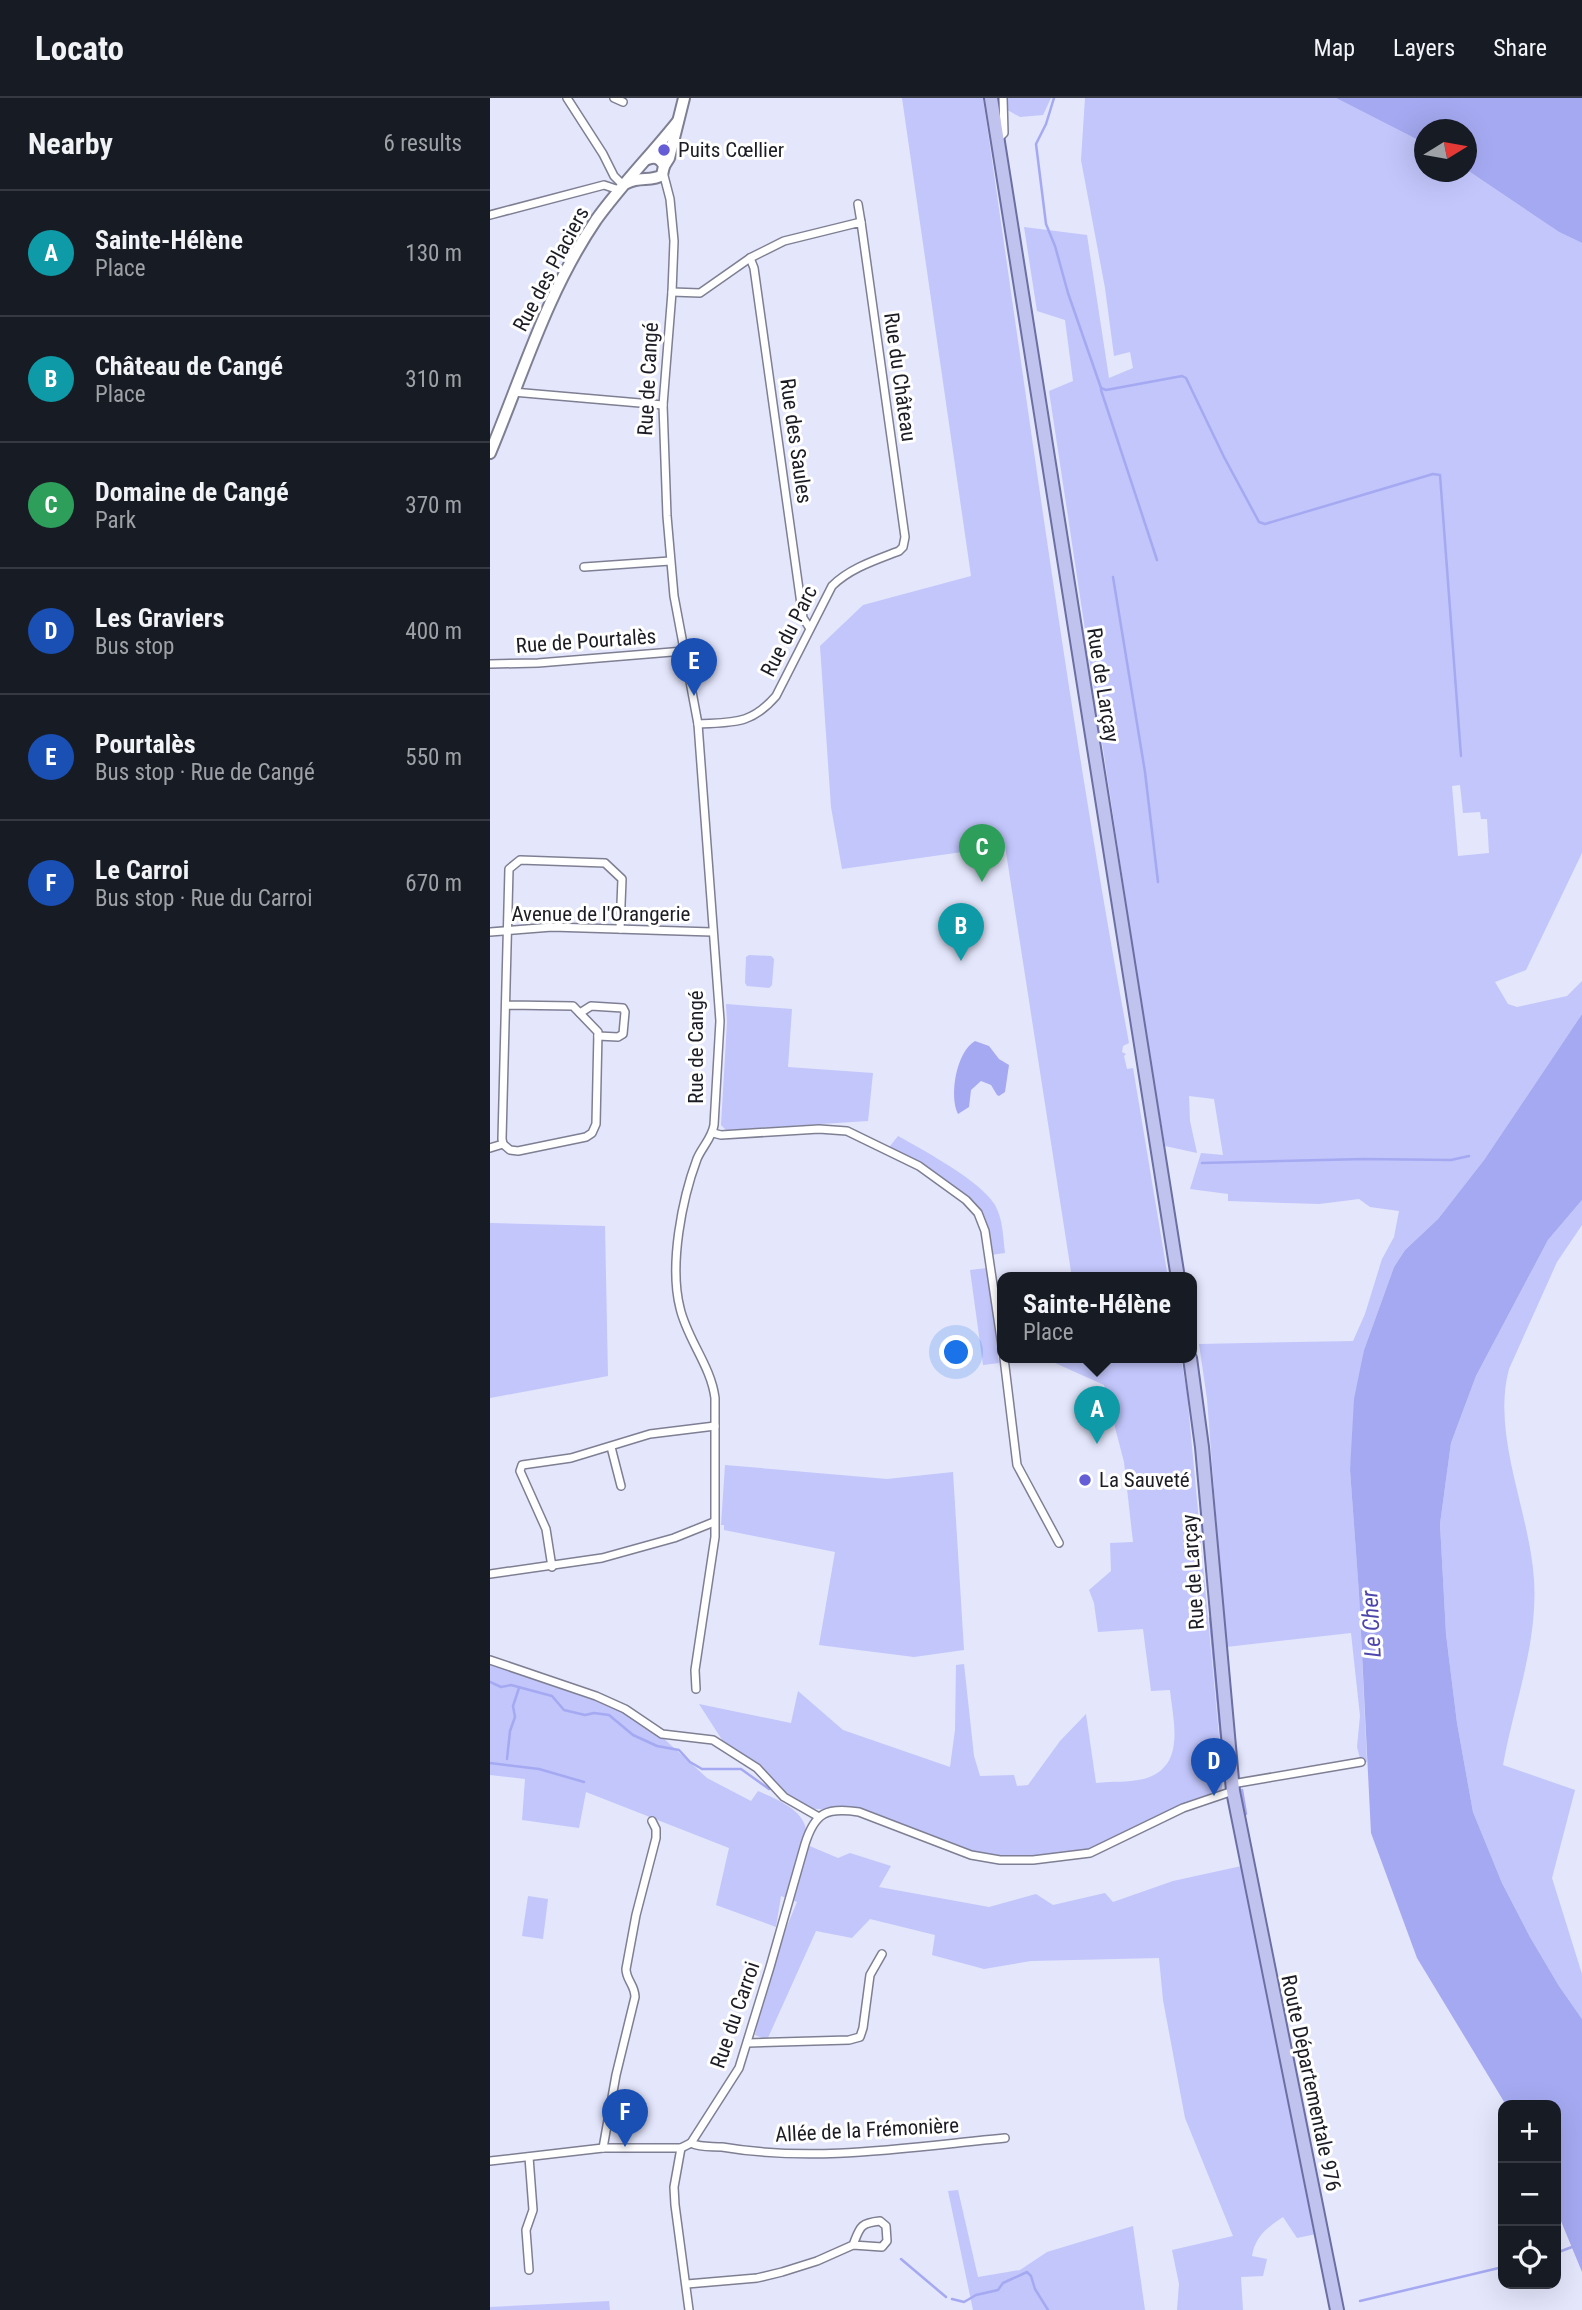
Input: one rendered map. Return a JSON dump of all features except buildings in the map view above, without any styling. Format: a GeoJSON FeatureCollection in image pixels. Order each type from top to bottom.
{"type":"FeatureCollection","features":[{"type":"Feature","properties":{"kind":"main road","name":"Rue de Larçay"},"geometry":{"type":"LineString","coordinates":[[991,98],[1177,1272]]}},
{"type":"Feature","properties":{"kind":"main road","name":"Rue de Larçay"},"geometry":{"type":"LineString","coordinates":[[1191,1363],[1202,1447],[1232,1787],[1246,1865]]}},
{"type":"Feature","properties":{"kind":"main road","name":"Route Départementale 976"},"geometry":{"type":"LineString","coordinates":[[1246,1865],[1337,2310]]}},
{"type":"Feature","properties":{"kind":"street"},"geometry":{"type":"LineString","coordinates":[[568,98],[621,188]]}},
{"type":"Feature","properties":{"kind":"street"},"geometry":{"type":"LineString","coordinates":[[614,98],[623,102]]}},
{"type":"Feature","properties":{"kind":"street"},"geometry":{"type":"LineString","coordinates":[[490,215],[604,186],[621,188],[637,178],[658,173],[669,158],[684,98]]}},
{"type":"Feature","properties":{"kind":"street"},"geometry":{"type":"LineString","coordinates":[[997,139],[1004,134],[1003,98]]}},
{"type":"Feature","properties":{"kind":"street"},"geometry":{"type":"LineString","coordinates":[[658,173],[644,173],[646,161],[678,121]]}},
{"type":"Feature","properties":{"kind":"street"},"geometry":{"type":"LineString","coordinates":[[646,161],[657,158],[658,173]]}},
{"type":"Feature","properties":{"kind":"street","name":"Rue des Placiers"},"geometry":{"type":"LineString","coordinates":[[490,453],[550,301],[596,220],[646,161]]}},
{"type":"Feature","properties":{"kind":"street","name":"Rue de Cangé"},"geometry":{"type":"LineString","coordinates":[[658,173],[670,199],[674,241],[663,405],[670,561],[698,724],[720,1021],[713,1133],[697,1160],[681,1220],[676,1266],[680,1309],[688,1334],[714,1391],[714,1551],[695,1670],[696,1689]]}},
{"type":"Feature","properties":{"kind":"street","name":"Rue du Château"},"geometry":{"type":"LineString","coordinates":[[858,204],[905,537]]}},
{"type":"Feature","properties":{"kind":"street"},"geometry":{"type":"LineString","coordinates":[[672,292],[700,293],[750,258],[784,241],[861,222]]}},
{"type":"Feature","properties":{"kind":"street","name":"Rue des Saules"},"geometry":{"type":"LineString","coordinates":[[750,258],[754,268],[803,618],[809,627]]}},
{"type":"Feature","properties":{"kind":"street"},"geometry":{"type":"LineString","coordinates":[[513,392],[663,405]]}},
{"type":"Feature","properties":{"kind":"street","name":"Rue du Parc"},"geometry":{"type":"LineString","coordinates":[[698,724],[751,718],[764,710],[776,696],[832,586],[859,568],[899,551],[905,543],[905,537]]}},
{"type":"Feature","properties":{"kind":"street"},"geometry":{"type":"LineString","coordinates":[[584,567],[670,561]]}},
{"type":"Feature","properties":{"kind":"street","name":"Rue de Pourtalès"},"geometry":{"type":"LineString","coordinates":[[490,664],[538,663],[684,651]]}},
{"type":"Feature","properties":{"kind":"street"},"geometry":{"type":"LineString","coordinates":[[506,1005],[573,1006],[596,1029],[596,1124],[592,1133],[580,1139],[518,1151],[510,1150],[502,1142],[508,871],[520,860],[608,864],[622,879],[620,929]]}},
{"type":"Feature","properties":{"kind":"street","name":"Avenue de l'Orangerie"},"geometry":{"type":"LineString","coordinates":[[490,932],[552,927],[712,932]]}},
{"type":"Feature","properties":{"kind":"street"},"geometry":{"type":"LineString","coordinates":[[580,1013],[591,1006],[622,1008],[625,1012],[623,1034],[618,1037],[598,1036]]}},
{"type":"Feature","properties":{"kind":"street"},"geometry":{"type":"LineString","coordinates":[[713,1133],[721,1135],[839,1129],[896,1154],[937,1178],[973,1206],[981,1219],[988,1240],[997,1304]]}},
{"type":"Feature","properties":{"kind":"street"},"geometry":{"type":"LineString","coordinates":[[490,1148],[502,1142]]}},
{"type":"Feature","properties":{"kind":"street"},"geometry":{"type":"LineString","coordinates":[[1005,1363],[1017,1465],[1059,1543]]}},
{"type":"Feature","properties":{"kind":"street"},"geometry":{"type":"LineString","coordinates":[[552,1567],[546,1529],[520,1471],[522,1465],[571,1458],[650,1434],[715,1426]]}},
{"type":"Feature","properties":{"kind":"street"},"geometry":{"type":"LineString","coordinates":[[611,1447],[621,1486]]}},
{"type":"Feature","properties":{"kind":"street"},"geometry":{"type":"LineString","coordinates":[[490,1574],[602,1558],[664,1541],[714,1522]]}},
{"type":"Feature","properties":{"kind":"street"},"geometry":{"type":"LineString","coordinates":[[490,1660],[596,1696],[625,1709],[670,1737],[713,1740],[757,1768],[784,1797],[819,1817],[836,1810],[859,1812],[971,1855],[1015,1860],[1090,1853],[1232,1787],[1361,1762]]}},
{"type":"Feature","properties":{"kind":"street","name":"Rue du Carroi"},"geometry":{"type":"LineString","coordinates":[[691,2143],[738,2068],[748,2043],[805,1844],[813,1824],[819,1817]]}},
{"type":"Feature","properties":{"kind":"street"},"geometry":{"type":"LineString","coordinates":[[603,2148],[616,2075],[635,1997],[635,1989],[627,1977],[626,1969],[636,1915],[656,1838],[652,1821]]}},
{"type":"Feature","properties":{"kind":"street"},"geometry":{"type":"LineString","coordinates":[[748,2043],[849,2040],[860,2037],[870,1975],[882,1954]]}},
{"type":"Feature","properties":{"kind":"street","name":"Allée de la Frémonière"},"geometry":{"type":"LineString","coordinates":[[691,2143],[759,2153],[802,2154],[848,2153],[1005,2138]]}},
{"type":"Feature","properties":{"kind":"street"},"geometry":{"type":"LineString","coordinates":[[490,2161],[603,2148],[681,2148],[691,2143]]}},
{"type":"Feature","properties":{"kind":"street"},"geometry":{"type":"LineString","coordinates":[[681,2148],[674,2187],[674,2205],[690,2310]]}},
{"type":"Feature","properties":{"kind":"street"},"geometry":{"type":"LineString","coordinates":[[529,2157],[533,2210],[526,2231],[529,2270]]}},
{"type":"Feature","properties":{"kind":"street"},"geometry":{"type":"LineString","coordinates":[[687,2284],[757,2278],[817,2261],[852,2245],[882,2247],[887,2241],[886,2226],[880,2221],[866,2222],[861,2225],[852,2245]]}},
{"type":"Feature","properties":{"kind":"shaded area"},"geometry":{"type":"Polygon","coordinates":[[[902,98],[983,98],[1069,690],[1129,1043],[1123,1046],[1122,1052],[1126,1054],[1124,1056],[1127,1069],[1133,1068],[1167,1272],[1071,1272],[1005,846],[842,869],[831,807],[820,646],[863,605],[971,576],[902,98]]]}},
{"type":"Feature","properties":{"kind":"shaded area"},"geometry":{"type":"Polygon","coordinates":[[[1003,98],[1051,98],[1043,115],[1020,117],[1004,108],[1003,98]]]}},
{"type":"Feature","properties":{"kind":"shaded area"},"geometry":{"type":"Polygon","coordinates":[[[1085,98],[1336,98],[1414,138],[1414,182],[1477,182],[1477,177],[1559,232],[1582,243],[1582,853],[1526,970],[1495,982],[1508,1004],[1517,1007],[1567,996],[1582,981],[1582,1014],[1484,1160],[1438,1219],[1405,1250],[1394,1267],[1364,1350],[1350,1470],[1367,1762],[1361,1762],[1357,1747],[1360,1716],[1351,1633],[1226,1647],[1207,1399],[1199,1344],[1353,1341],[1365,1314],[1382,1259],[1394,1237],[1399,1211],[1370,1207],[1359,1199],[1319,1204],[1228,1201],[1228,1194],[1190,1189],[1201,1153],[1223,1155],[1214,1099],[1189,1096],[1190,1121],[1197,1153],[1165,1146],[1049,391],[1073,381],[1065,320],[1037,311],[1024,227],[1087,235],[1109,378],[1133,368],[1130,352],[1114,356],[1105,288],[1081,160],[1085,98]],[[1460,785],[1452,786],[1458,856],[1489,853],[1487,819],[1481,819],[1480,812],[1463,813],[1460,785]]]}},
{"type":"Feature","properties":{"kind":"shaded area"},"geometry":{"type":"Polygon","coordinates":[[[771,956],[774,959],[772,985],[769,988],[747,986],[745,983],[746,957],[771,956]]]}},
{"type":"Feature","properties":{"kind":"shaded area"},"geometry":{"type":"Polygon","coordinates":[[[726,1004],[792,1009],[788,1067],[873,1073],[868,1121],[726,1130],[721,1125],[726,1004]]]}},
{"type":"Feature","properties":{"kind":"shaded area"},"geometry":{"type":"Polygon","coordinates":[[[898,1136],[951,1167],[988,1196],[1000,1216],[1005,1253],[990,1255],[985,1231],[966,1200],[887,1150],[898,1136]]]}},
{"type":"Feature","properties":{"kind":"shaded area"},"geometry":{"type":"Polygon","coordinates":[[[1582,1200],[1582,1225],[1557,1262],[1509,1369],[1505,1394],[1508,1447],[1531,1554],[1534,1604],[1529,1650],[1503,1765],[1575,1790],[1552,1878],[1582,1974],[1582,2019],[1530,1937],[1502,1883],[1473,1812],[1457,1723],[1446,1634],[1440,1524],[1451,1443],[1476,1376],[1548,1240],[1582,1200]]]}},
{"type":"Feature","properties":{"kind":"shaded area"},"geometry":{"type":"Polygon","coordinates":[[[490,1223],[605,1226],[608,1376],[490,1398],[490,1223]]]}},
{"type":"Feature","properties":{"kind":"shaded area"},"geometry":{"type":"Polygon","coordinates":[[[987,1268],[999,1363],[983,1365],[970,1270],[987,1268]]]}},
{"type":"Feature","properties":{"kind":"shaded area"},"geometry":{"type":"Polygon","coordinates":[[[1055,1363],[1182,1363],[1187,1393],[1223,1779],[1221,1793],[1090,1853],[1033,1860],[971,1855],[851,1811],[802,1808],[784,1797],[757,1768],[726,1746],[699,1704],[791,1723],[798,1691],[843,1730],[950,1767],[955,1730],[956,1665],[964,1664],[974,1756],[980,1776],[1014,1775],[1017,1786],[1028,1785],[1060,1741],[1086,1714],[1096,1783],[1141,1780],[1159,1772],[1172,1753],[1174,1741],[1170,1690],[1151,1691],[1143,1629],[1098,1632],[1094,1603],[1089,1590],[1111,1571],[1110,1543],[1133,1542],[1124,1462],[1104,1385],[1055,1363]]]}},
{"type":"Feature","properties":{"kind":"shaded area"},"geometry":{"type":"Polygon","coordinates":[[[725,1465],[887,1479],[953,1472],[964,1650],[914,1657],[819,1645],[835,1552],[724,1530],[724,1525],[721,1525],[725,1465]]]}},
{"type":"Feature","properties":{"kind":"shaded area"},"geometry":{"type":"Polygon","coordinates":[[[490,1660],[596,1696],[650,1726],[707,1778],[751,1801],[758,1791],[785,1804],[794,1810],[805,1824],[805,1844],[838,1858],[850,1853],[891,1866],[879,1887],[989,1907],[1036,1894],[1053,1905],[1105,1893],[1113,1902],[1173,1881],[1246,1865],[1321,2233],[1297,2238],[1283,2217],[1272,2224],[1256,2243],[1252,2256],[1267,2259],[1263,2276],[1241,2277],[1243,2310],[1177,2310],[1179,2284],[1172,2250],[1233,2236],[1185,2118],[1163,2000],[1159,1958],[1031,1961],[984,1969],[932,1955],[935,1935],[870,1919],[852,1938],[816,1931],[767,2040],[755,2035],[770,1967],[797,1902],[781,1896],[776,1927],[716,1905],[729,1848],[586,1792],[579,1828],[522,1820],[525,1779],[490,1775],[490,1660]]]}},
{"type":"Feature","properties":{"kind":"shaded area"},"geometry":{"type":"Polygon","coordinates":[[[528,1896],[548,1899],[543,1939],[522,1936],[528,1896]]]}},
{"type":"Feature","properties":{"kind":"shaded area"},"geometry":{"type":"Polygon","coordinates":[[[958,2190],[978,2277],[1020,2270],[1047,2252],[1133,2226],[1145,2310],[973,2310],[948,2191],[958,2190]]]}},
{"type":"Feature","properties":{"kind":"shaded area"},"geometry":{"type":"Polygon","coordinates":[[[609,2301],[610,2310],[490,2310],[490,2307],[609,2301]]]}},
{"type":"Feature","properties":{"kind":"water"},"geometry":{"type":"Polygon","coordinates":[[[1336,98],[1582,98],[1582,243],[1559,232],[1477,177],[1477,119],[1414,119],[1414,138],[1336,98]]]}},
{"type":"Feature","properties":{"kind":"water","name":"Le Cher"},"geometry":{"type":"Polygon","coordinates":[[[1582,1014],[1582,1200],[1548,1240],[1476,1376],[1451,1443],[1440,1524],[1446,1634],[1457,1723],[1473,1812],[1502,1883],[1530,1937],[1582,2019],[1582,2272],[1561,2221],[1561,2100],[1503,2100],[1417,1958],[1371,1833],[1350,1470],[1354,1399],[1364,1350],[1394,1267],[1405,1250],[1438,1219],[1484,1160],[1582,1014]]]}},
{"type":"Feature","properties":{"kind":"water"},"geometry":{"type":"Polygon","coordinates":[[[975,1041],[989,1046],[999,1059],[1009,1065],[1005,1092],[999,1096],[991,1085],[981,1081],[971,1090],[969,1107],[958,1114],[954,1097],[956,1075],[963,1055],[975,1041]]]}},
{"type":"Feature","properties":{"kind":"waterway"},"geometry":{"type":"LineString","coordinates":[[1054,98],[1036,144],[1046,224],[1101,388],[1106,390],[1182,376],[1186,378],[1259,522],[1265,524],[1433,474],[1440,475],[1461,756]]}},
{"type":"Feature","properties":{"kind":"waterway"},"geometry":{"type":"LineString","coordinates":[[1101,390],[1157,560]]}},
{"type":"Feature","properties":{"kind":"waterway"},"geometry":{"type":"LineString","coordinates":[[1113,577],[1145,772],[1158,882]]}},
{"type":"Feature","properties":{"kind":"waterway"},"geometry":{"type":"LineString","coordinates":[[1202,1163],[1451,1160],[1469,1156]]}},
{"type":"Feature","properties":{"kind":"waterway"},"geometry":{"type":"LineString","coordinates":[[1210,1618],[1224,1770]]}},
{"type":"Feature","properties":{"kind":"waterway"},"geometry":{"type":"LineString","coordinates":[[490,1682],[501,1687],[511,1685],[552,1696],[564,1710],[585,1715],[609,1715],[633,1735],[657,1746],[679,1750],[690,1762],[702,1769],[741,1769],[769,1789]]}},
{"type":"Feature","properties":{"kind":"waterway"},"geometry":{"type":"LineString","coordinates":[[507,1759],[510,1731],[515,1717],[513,1706],[519,1688]]}},
{"type":"Feature","properties":{"kind":"waterway"},"geometry":{"type":"LineString","coordinates":[[490,1763],[539,1769],[584,1782]]}},
{"type":"Feature","properties":{"kind":"waterway"},"geometry":{"type":"LineString","coordinates":[[1242,1790],[1246,1814]]}},
{"type":"Feature","properties":{"kind":"waterway"},"geometry":{"type":"LineString","coordinates":[[1561,2251],[1572,2247]]}},
{"type":"Feature","properties":{"kind":"waterway"},"geometry":{"type":"LineString","coordinates":[[901,2259],[946,2297]]}},
{"type":"Feature","properties":{"kind":"waterway"},"geometry":{"type":"LineString","coordinates":[[1360,2301],[1498,2268]]}},
{"type":"Feature","properties":{"kind":"waterway"},"geometry":{"type":"LineString","coordinates":[[952,2299],[964,2302],[976,2295],[998,2290],[1003,2283],[1027,2272],[1048,2310]]}},
{"type":"Feature","properties":{"kind":"place","name":"Puits Cœllier"},"geometry":{"type":"Point","coordinates":[664,150]}},
{"type":"Feature","properties":{"kind":"place","name":"Pourtalès"},"geometry":{"type":"Point","coordinates":[694,696]}},
{"type":"Feature","properties":{"kind":"place","name":"Domaine de Cangé"},"geometry":{"type":"Point","coordinates":[982,882]}},
{"type":"Feature","properties":{"kind":"place","name":"Château de Cangé"},"geometry":{"type":"Point","coordinates":[961,961]}},
{"type":"Feature","properties":{"kind":"place","name":"Sainte-Hélène"},"geometry":{"type":"Point","coordinates":[1097,1444]}},
{"type":"Feature","properties":{"kind":"place","name":"La Sauveté"},"geometry":{"type":"Point","coordinates":[1085,1480]}},
{"type":"Feature","properties":{"kind":"place","name":"Les Graviers"},"geometry":{"type":"Point","coordinates":[1214,1796]}},
{"type":"Feature","properties":{"kind":"place","name":"Le Carroi"},"geometry":{"type":"Point","coordinates":[625,2147]}}]}
